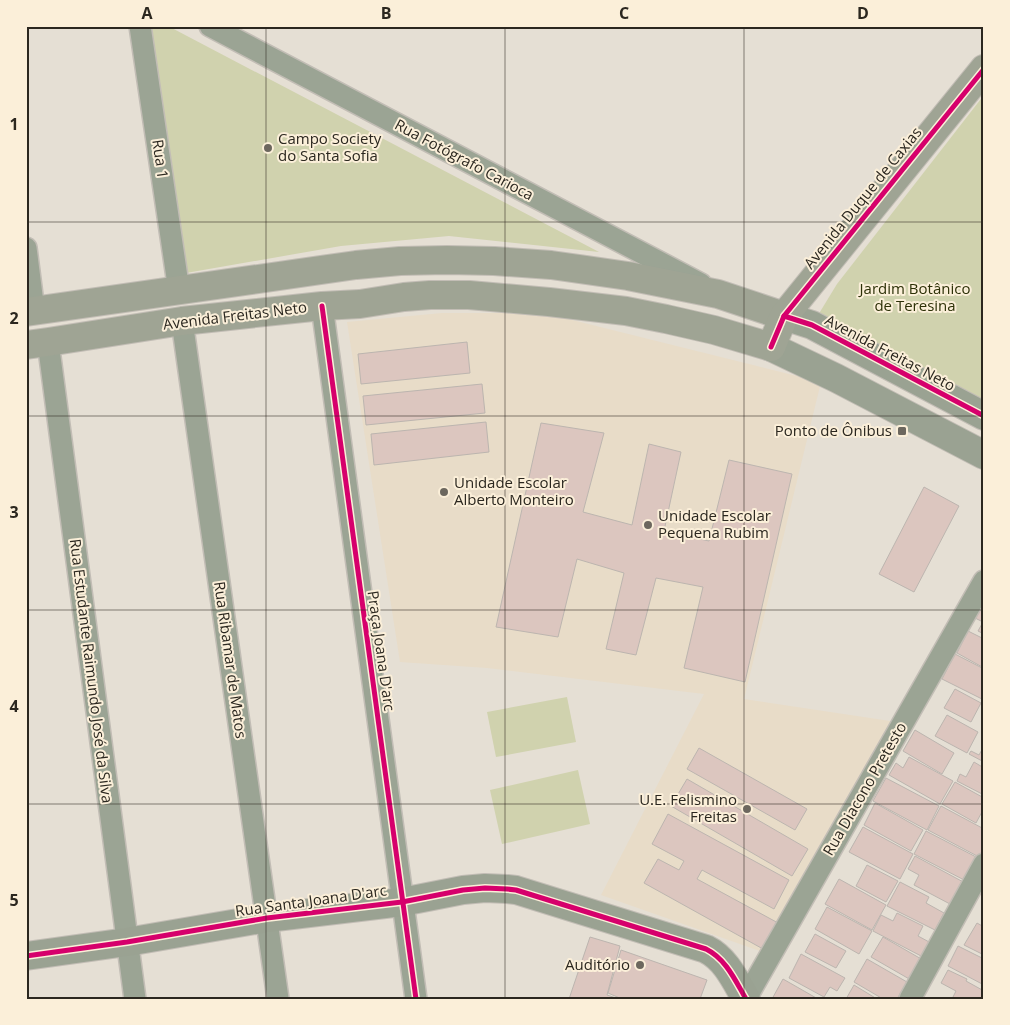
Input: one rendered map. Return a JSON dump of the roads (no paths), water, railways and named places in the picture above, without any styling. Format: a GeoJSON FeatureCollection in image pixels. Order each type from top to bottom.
{"type":"FeatureCollection","features":[{"type":"Feature","properties":{"kind":"main road","name":"Avenida Duque de Caxias"},"geometry":{"type":"LineString","coordinates":[[771,347],[784,316],[984,69]]}},
{"type":"Feature","properties":{"kind":"main road","name":"Avenida Freitas Neto"},"geometry":{"type":"LineString","coordinates":[[30,311],[356,266],[400,261],[447,260],[551,265],[628,276],[718,294],[784,316]]}},
{"type":"Feature","properties":{"kind":"main road","name":"Avenida Freitas Neto"},"geometry":{"type":"LineString","coordinates":[[37,344],[182,322],[322,306],[360,304],[430,295],[469,295],[626,311],[714,330],[771,347]]}},
{"type":"Feature","properties":{"kind":"street","name":"Rua 1"},"geometry":{"type":"LineString","coordinates":[[140,26],[179,291]]}},
{"type":"Feature","properties":{"kind":"street","name":"Rua Fotógrafo Carioca"},"geometry":{"type":"LineString","coordinates":[[210,26],[718,294]]}},
{"type":"Feature","properties":{"kind":"street"},"geometry":{"type":"LineString","coordinates":[[26,248],[30,311]]}},
{"type":"Feature","properties":{"kind":"street","name":"Praça Joana D'arc"},"geometry":{"type":"LineString","coordinates":[[322,306],[416,999]]}},
{"type":"Feature","properties":{"kind":"street","name":"Avenida Freitas Neto"},"geometry":{"type":"LineString","coordinates":[[784,316],[812,325],[984,416]]}},
{"type":"Feature","properties":{"kind":"street","name":"Rua Ribamar de Matos"},"geometry":{"type":"LineString","coordinates":[[182,322],[278,999]]}},
{"type":"Feature","properties":{"kind":"street","name":"Rua Estudante Raimundo José da Silva"},"geometry":{"type":"LineString","coordinates":[[37,344],[134,999]]}},
{"type":"Feature","properties":{"kind":"street","name":"Avenida Freitas Neto"},"geometry":{"type":"LineString","coordinates":[[771,347],[984,454]]}},
{"type":"Feature","properties":{"kind":"street","name":"Rua Diacono Pretesto"},"geometry":{"type":"LineString","coordinates":[[746,998],[984,581]]}},
{"type":"Feature","properties":{"kind":"street"},"geometry":{"type":"LineString","coordinates":[[910,999],[984,864]]}},
{"type":"Feature","properties":{"kind":"street","name":"Rua Santa Joana D'arc"},"geometry":{"type":"LineString","coordinates":[[26,956],[127,942],[267,918],[402,902],[462,890],[507,888],[712,952],[724,963],[746,998]]}},
{"type":"Feature","properties":{"kind":"place","name":"Campo Society do Santa Sofia"},"geometry":{"type":"Point","coordinates":[268,148]}},
{"type":"Feature","properties":{"kind":"place","name":"Ponto de Ônibus"},"geometry":{"type":"Point","coordinates":[902,431]}},
{"type":"Feature","properties":{"kind":"place","name":"Unidade Escolar Alberto Monteiro"},"geometry":{"type":"Point","coordinates":[444,492]}},
{"type":"Feature","properties":{"kind":"place","name":"Unidade Escolar Pequena Rubim"},"geometry":{"type":"Point","coordinates":[648,525]}},
{"type":"Feature","properties":{"kind":"place","name":"U.E. Felismino Freitas"},"geometry":{"type":"Point","coordinates":[747,809]}},
{"type":"Feature","properties":{"kind":"place","name":"Auditório"},"geometry":{"type":"Point","coordinates":[640,965]}},
{"type":"Feature","properties":{"kind":"park label","name":"Jardim Botânico de Teresina"},"geometry":{"type":"Point","coordinates":[915,298]}}]}
